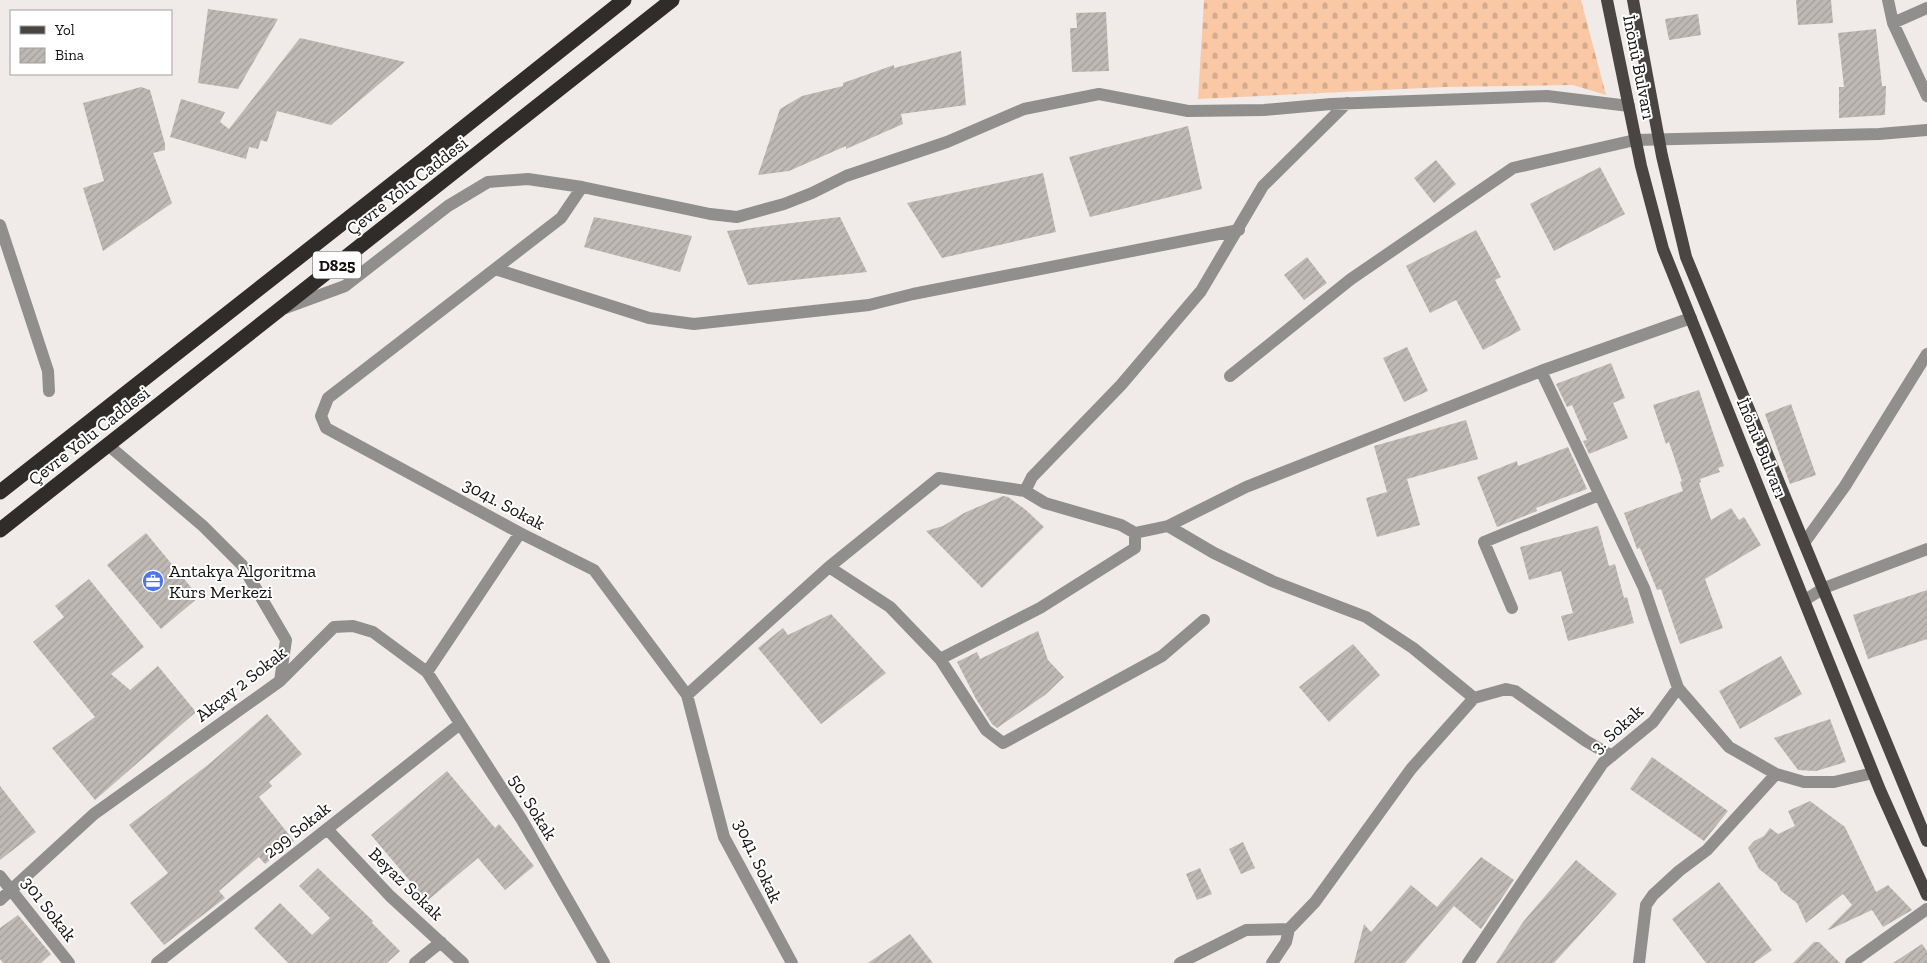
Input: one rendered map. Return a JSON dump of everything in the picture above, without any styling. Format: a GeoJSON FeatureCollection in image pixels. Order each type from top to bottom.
{"type":"FeatureCollection","features":[{"type":"Feature","properties":{"kind":"highway","name":"Çevre Yolu Caddesi"},"geometry":{"type":"LineString","coordinates":[[0,492],[424,160],[624,0]]}},
{"type":"Feature","properties":{"kind":"highway","name":"Çevre Yolu Caddesi"},"geometry":{"type":"LineString","coordinates":[[0,530],[672,0]]}},
{"type":"Feature","properties":{"kind":"highway"},"geometry":{"type":"LineString","coordinates":[[0,484],[65,441]]}},
{"type":"Feature","properties":{"kind":"highway"},"geometry":{"type":"LineString","coordinates":[[0,541],[87,462]]}},
{"type":"Feature","properties":{"kind":"main road","name":"İnönü Bulvarı"},"geometry":{"type":"LineString","coordinates":[[1607,0],[1635,140],[1663,249],[1873,772],[1927,895]]}},
{"type":"Feature","properties":{"kind":"main road","name":"İnönü Bulvarı"},"geometry":{"type":"LineString","coordinates":[[1633,0],[1658,138],[1686,257],[1927,841]]}},
{"type":"Feature","properties":{"kind":"street"},"geometry":{"type":"LineString","coordinates":[[1888,0],[1893,23],[1927,96]]}},
{"type":"Feature","properties":{"kind":"street"},"geometry":{"type":"LineString","coordinates":[[1893,23],[1927,8]]}},
{"type":"Feature","properties":{"kind":"street"},"geometry":{"type":"LineString","coordinates":[[279,310],[345,286],[448,206],[488,182],[528,179],[582,187],[710,214],[737,216],[784,204],[846,176],[947,142],[1024,109],[1099,94],[1188,111],[1264,110],[1347,103],[1547,96],[1629,106]]}},
{"type":"Feature","properties":{"kind":"street"},"geometry":{"type":"LineString","coordinates":[[1025,491],[1032,477],[1120,385],[1201,291],[1239,230],[1263,186],[1347,103]]}},
{"type":"Feature","properties":{"kind":"street"},"geometry":{"type":"LineString","coordinates":[[1230,376],[1351,279],[1513,168],[1635,140],[1880,134],[1927,130]]}},
{"type":"Feature","properties":{"kind":"street","name":"3041. Sokak"},"geometry":{"type":"LineString","coordinates":[[582,187],[561,218],[328,398],[321,416],[326,428],[520,533],[594,570],[688,695],[724,837],[792,963]]}},
{"type":"Feature","properties":{"kind":"street"},"geometry":{"type":"LineString","coordinates":[[0,225],[5,261],[48,371],[49,391]]}},
{"type":"Feature","properties":{"kind":"street"},"geometry":{"type":"LineString","coordinates":[[494,269],[649,318],[694,324],[869,305],[913,294],[1239,230]]}},
{"type":"Feature","properties":{"kind":"street"},"geometry":{"type":"LineString","coordinates":[[688,695],[829,567],[939,478],[1025,491],[1045,503],[1121,525],[1135,532],[1168,526],[1246,487],[1541,371],[1691,318]]}},
{"type":"Feature","properties":{"kind":"street"},"geometry":{"type":"LineString","coordinates":[[1804,543],[1844,486],[1927,354]]}},
{"type":"Feature","properties":{"kind":"street"},"geometry":{"type":"LineString","coordinates":[[1541,371],[1644,588],[1678,688],[1729,747],[1776,774],[1804,782],[1827,782],[1873,772]]}},
{"type":"Feature","properties":{"kind":"street"},"geometry":{"type":"LineString","coordinates":[[108,445],[203,526],[242,565],[286,640],[280,681]]}},
{"type":"Feature","properties":{"kind":"street"},"geometry":{"type":"LineString","coordinates":[[1512,608],[1484,542],[1599,495]]}},
{"type":"Feature","properties":{"kind":"street"},"geometry":{"type":"LineString","coordinates":[[1168,526],[1214,553],[1272,581],[1366,617],[1413,648],[1474,698]]}},
{"type":"Feature","properties":{"kind":"street"},"geometry":{"type":"LineString","coordinates":[[940,659],[1040,608],[1135,548],[1135,532]]}},
{"type":"Feature","properties":{"kind":"street"},"geometry":{"type":"LineString","coordinates":[[427,672],[520,533]]}},
{"type":"Feature","properties":{"kind":"street"},"geometry":{"type":"LineString","coordinates":[[1805,600],[1824,588],[1927,549]]}},
{"type":"Feature","properties":{"kind":"street"},"geometry":{"type":"LineString","coordinates":[[829,567],[890,607],[940,659],[986,730],[1003,743],[1162,656],[1204,620]]}},
{"type":"Feature","properties":{"kind":"street","name":"Akçay 2 Sokak"},"geometry":{"type":"LineString","coordinates":[[0,900],[94,814],[280,681],[334,627],[353,626],[373,632],[427,672]]}},
{"type":"Feature","properties":{"kind":"street","name":"50. Sokak"},"geometry":{"type":"LineString","coordinates":[[427,672],[522,820],[604,963]]}},
{"type":"Feature","properties":{"kind":"street","name":"3. Sokak"},"geometry":{"type":"LineString","coordinates":[[1468,963],[1603,763],[1653,722],[1678,688]]}},
{"type":"Feature","properties":{"kind":"street"},"geometry":{"type":"LineString","coordinates":[[1272,963],[1286,942],[1288,929],[1315,902],[1411,769],[1474,698],[1506,689],[1515,691],[1586,741],[1612,756]]}},
{"type":"Feature","properties":{"kind":"street","name":"299 Sokak"},"geometry":{"type":"LineString","coordinates":[[157,963],[460,724]]}},
{"type":"Feature","properties":{"kind":"street"},"geometry":{"type":"LineString","coordinates":[[1640,963],[1646,905],[1653,895],[1679,871],[1707,850],[1776,774]]}},
{"type":"Feature","properties":{"kind":"street","name":"Beyaz Sokak"},"geometry":{"type":"LineString","coordinates":[[327,829],[390,896],[463,963]]}},
{"type":"Feature","properties":{"kind":"street","name":"301 Sokak"},"geometry":{"type":"LineString","coordinates":[[0,876],[69,963]]}},
{"type":"Feature","properties":{"kind":"street"},"geometry":{"type":"LineString","coordinates":[[1851,963],[1927,909]]}},
{"type":"Feature","properties":{"kind":"street"},"geometry":{"type":"LineString","coordinates":[[1180,963],[1246,930],[1288,929]]}},
{"type":"Feature","properties":{"kind":"street"},"geometry":{"type":"LineString","coordinates":[[415,963],[441,942]]}},
{"type":"Feature","properties":{"kind":"green space"},"geometry":{"type":"Polygon","coordinates":[[[1204,0],[1581,0],[1606,95],[1573,85],[1445,87],[1198,99],[1204,0]]]}},
{"type":"Feature","properties":{"kind":"building"},"geometry":{"type":"Polygon","coordinates":[[[1796,0],[1831,0],[1833,23],[1798,25],[1796,0]]]}},
{"type":"Feature","properties":{"kind":"building"},"geometry":{"type":"Polygon","coordinates":[[[208,9],[278,19],[238,89],[198,83],[208,9]]]}},
{"type":"Feature","properties":{"kind":"building"},"geometry":{"type":"Polygon","coordinates":[[[1106,12],[1109,71],[1072,72],[1070,28],[1077,28],[1076,13],[1106,12]]]}},
{"type":"Feature","properties":{"kind":"building"},"geometry":{"type":"Polygon","coordinates":[[[1698,14],[1701,35],[1669,40],[1665,19],[1698,14]]]}},
{"type":"Feature","properties":{"kind":"building"},"geometry":{"type":"Polygon","coordinates":[[[1876,29],[1882,86],[1886,86],[1885,115],[1839,118],[1839,87],[1844,87],[1838,33],[1876,29]]]}},
{"type":"Feature","properties":{"kind":"building"},"geometry":{"type":"Polygon","coordinates":[[[300,38],[405,62],[331,125],[277,111],[267,142],[261,140],[258,149],[249,147],[246,159],[170,137],[181,99],[225,112],[220,122],[229,129],[300,38]]]}},
{"type":"Feature","properties":{"kind":"building"},"geometry":{"type":"Polygon","coordinates":[[[961,51],[966,105],[901,114],[903,124],[846,149],[846,146],[789,171],[758,175],[780,109],[802,96],[843,86],[843,83],[894,65],[894,68],[961,51]]]}},
{"type":"Feature","properties":{"kind":"building"},"geometry":{"type":"Polygon","coordinates":[[[141,87],[150,90],[165,144],[165,150],[153,153],[172,203],[103,251],[83,188],[104,181],[83,103],[141,87]]]}},
{"type":"Feature","properties":{"kind":"building"},"geometry":{"type":"Polygon","coordinates":[[[1188,126],[1202,189],[1090,217],[1069,157],[1188,126]]]}},
{"type":"Feature","properties":{"kind":"building"},"geometry":{"type":"Polygon","coordinates":[[[1436,160],[1456,184],[1434,203],[1414,178],[1436,160]]]}},
{"type":"Feature","properties":{"kind":"building"},"geometry":{"type":"Polygon","coordinates":[[[1600,167],[1625,214],[1554,251],[1530,204],[1600,167]]]}},
{"type":"Feature","properties":{"kind":"building"},"geometry":{"type":"Polygon","coordinates":[[[1043,173],[1056,232],[942,258],[907,203],[1043,173]]]}},
{"type":"Feature","properties":{"kind":"building"},"geometry":{"type":"Polygon","coordinates":[[[594,217],[692,236],[680,272],[584,247],[594,217]]]}},
{"type":"Feature","properties":{"kind":"building"},"geometry":{"type":"Polygon","coordinates":[[[840,217],[867,272],[748,285],[727,231],[840,217]]]}},
{"type":"Feature","properties":{"kind":"building"},"geometry":{"type":"Polygon","coordinates":[[[1476,230],[1501,277],[1495,280],[1521,330],[1483,350],[1456,300],[1430,313],[1406,266],[1476,230]]]}},
{"type":"Feature","properties":{"kind":"building"},"geometry":{"type":"Polygon","coordinates":[[[1307,257],[1327,283],[1304,300],[1284,275],[1307,257]]]}},
{"type":"Feature","properties":{"kind":"building"},"geometry":{"type":"Polygon","coordinates":[[[1407,347],[1428,391],[1404,402],[1383,358],[1407,347]]]}},
{"type":"Feature","properties":{"kind":"building"},"geometry":{"type":"Polygon","coordinates":[[[1611,363],[1625,398],[1613,403],[1628,438],[1589,454],[1583,441],[1587,440],[1572,405],[1567,407],[1556,384],[1611,363]]]}},
{"type":"Feature","properties":{"kind":"building"},"geometry":{"type":"Polygon","coordinates":[[[1699,390],[1724,466],[1718,468],[1720,472],[1700,479],[1701,482],[1699,483],[1711,520],[1731,508],[1739,520],[1744,517],[1761,545],[1705,579],[1723,628],[1680,644],[1661,589],[1657,590],[1640,548],[1637,549],[1624,513],[1683,491],[1680,482],[1682,481],[1669,442],[1666,444],[1653,405],[1699,390]]]}},
{"type":"Feature","properties":{"kind":"building"},"geometry":{"type":"Polygon","coordinates":[[[1791,404],[1816,475],[1790,484],[1765,414],[1791,404]]]}},
{"type":"Feature","properties":{"kind":"building"},"geometry":{"type":"Polygon","coordinates":[[[1466,420],[1478,459],[1407,479],[1420,525],[1377,537],[1366,498],[1387,492],[1374,446],[1466,420]]]}},
{"type":"Feature","properties":{"kind":"building"},"geometry":{"type":"Polygon","coordinates":[[[1568,447],[1587,489],[1536,508],[1537,511],[1497,527],[1477,477],[1517,461],[1518,466],[1568,447]]]}},
{"type":"Feature","properties":{"kind":"building"},"geometry":{"type":"Polygon","coordinates":[[[1003,496],[1008,497],[1026,510],[1044,527],[982,588],[926,531],[943,526],[964,513],[1003,496]]]}},
{"type":"Feature","properties":{"kind":"building"},"geometry":{"type":"Polygon","coordinates":[[[1598,526],[1609,566],[1615,564],[1624,598],[1627,597],[1634,623],[1568,641],[1561,616],[1573,613],[1561,571],[1529,580],[1520,547],[1598,526]]]}},
{"type":"Feature","properties":{"kind":"building","name":"Antakya Algoritma Kurs Merkezi"},"geometry":{"type":"Polygon","coordinates":[[[146,533],[199,597],[161,629],[107,565],[146,533]]]}},
{"type":"Feature","properties":{"kind":"building"},"geometry":{"type":"Polygon","coordinates":[[[89,579],[144,647],[111,674],[130,690],[158,666],[196,712],[95,800],[52,748],[95,717],[33,642],[64,617],[55,606],[89,579]]]}},
{"type":"Feature","properties":{"kind":"building"},"geometry":{"type":"Polygon","coordinates":[[[1927,590],[1927,639],[1868,659],[1853,615],[1927,590]]]}},
{"type":"Feature","properties":{"kind":"building"},"geometry":{"type":"Polygon","coordinates":[[[831,614],[886,673],[821,724],[758,648],[783,628],[788,635],[831,614]]]}},
{"type":"Feature","properties":{"kind":"building"},"geometry":{"type":"Polygon","coordinates":[[[1038,631],[1048,660],[1064,677],[1045,695],[997,728],[992,724],[976,699],[957,662],[977,652],[980,659],[1038,631]]]}},
{"type":"Feature","properties":{"kind":"building"},"geometry":{"type":"Polygon","coordinates":[[[1353,644],[1380,675],[1329,722],[1299,687],[1353,644]]]}},
{"type":"Feature","properties":{"kind":"building"},"geometry":{"type":"Polygon","coordinates":[[[1781,656],[1802,694],[1740,729],[1719,691],[1781,656]]]}},
{"type":"Feature","properties":{"kind":"building"},"geometry":{"type":"Polygon","coordinates":[[[267,714],[302,754],[269,782],[272,786],[259,797],[294,841],[265,864],[259,857],[219,891],[225,898],[164,945],[130,903],[168,873],[129,825],[209,764],[267,714]]]}},
{"type":"Feature","properties":{"kind":"building"},"geometry":{"type":"Polygon","coordinates":[[[1830,719],[1846,762],[1816,771],[1798,770],[1774,738],[1830,719]]]}},
{"type":"Feature","properties":{"kind":"building"},"geometry":{"type":"Polygon","coordinates":[[[1652,757],[1728,811],[1704,841],[1630,789],[1652,757]]]}},
{"type":"Feature","properties":{"kind":"building"},"geometry":{"type":"Polygon","coordinates":[[[447,771],[495,828],[499,824],[534,866],[505,890],[478,858],[427,901],[371,835],[447,771]]]}},
{"type":"Feature","properties":{"kind":"building"},"geometry":{"type":"Polygon","coordinates":[[[0,786],[36,832],[0,860],[0,786]]]}},
{"type":"Feature","properties":{"kind":"building"},"geometry":{"type":"Polygon","coordinates":[[[1810,801],[1845,827],[1876,892],[1888,885],[1912,910],[1883,927],[1872,910],[1829,930],[1852,905],[1843,894],[1806,923],[1797,903],[1781,891],[1777,883],[1759,869],[1748,848],[1754,841],[1764,836],[1770,828],[1778,834],[1795,826],[1788,811],[1810,801]]]}},
{"type":"Feature","properties":{"kind":"building"},"geometry":{"type":"Polygon","coordinates":[[[1243,842],[1255,868],[1241,874],[1229,849],[1243,842]]]}},
{"type":"Feature","properties":{"kind":"building"},"geometry":{"type":"Polygon","coordinates":[[[1481,857],[1514,880],[1481,929],[1454,906],[1405,963],[1354,963],[1364,924],[1371,932],[1411,885],[1437,907],[1481,857]]]}},
{"type":"Feature","properties":{"kind":"building"},"geometry":{"type":"Polygon","coordinates":[[[1576,860],[1617,894],[1554,963],[1496,963],[1523,922],[1576,860]]]}},
{"type":"Feature","properties":{"kind":"building"},"geometry":{"type":"Polygon","coordinates":[[[318,868],[373,921],[372,923],[400,951],[387,963],[288,963],[254,928],[280,903],[312,935],[330,918],[299,886],[318,868]]]}},
{"type":"Feature","properties":{"kind":"building"},"geometry":{"type":"Polygon","coordinates":[[[1200,868],[1212,894],[1197,900],[1186,874],[1200,868]]]}},
{"type":"Feature","properties":{"kind":"building"},"geometry":{"type":"Polygon","coordinates":[[[1719,882],[1772,950],[1754,963],[1706,963],[1672,919],[1719,882]]]}},
{"type":"Feature","properties":{"kind":"building"},"geometry":{"type":"Polygon","coordinates":[[[18,915],[51,954],[41,963],[3,963],[0,959],[0,928],[18,915]]]}},
{"type":"Feature","properties":{"kind":"building"},"geometry":{"type":"Polygon","coordinates":[[[910,934],[933,963],[868,963],[910,934]]]}},
{"type":"Feature","properties":{"kind":"building"},"geometry":{"type":"Polygon","coordinates":[[[1814,942],[1819,942],[1840,963],[1793,963],[1814,942]]]}},
{"type":"Feature","properties":{"kind":"building"},"geometry":{"type":"Polygon","coordinates":[[[1922,944],[1927,951],[1927,963],[1893,963],[1922,944]]]}},
{"type":"Feature","properties":{"kind":"place","name":"Antakya Algoritma Kurs Merkezi"},"geometry":{"type":"Point","coordinates":[153,581]}}]}
